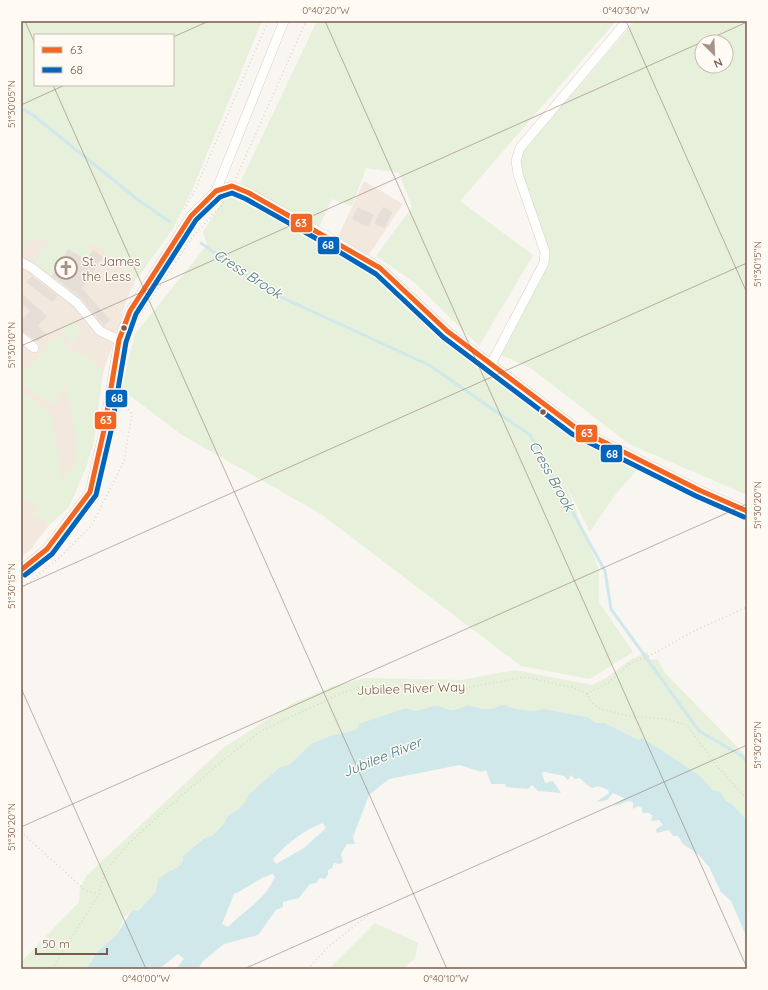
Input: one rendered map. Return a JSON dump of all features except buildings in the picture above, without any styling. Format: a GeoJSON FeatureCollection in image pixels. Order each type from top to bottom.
{"type":"FeatureCollection","features":[{"type":"Feature","properties":{"kind":"street"},"geometry":{"type":"LineString","coordinates":[[21,570],[48,550],[90,492],[104,430],[119,340],[130,311],[191,216],[216,191],[284,21]]}},
{"type":"Feature","properties":{"kind":"street"},"geometry":{"type":"LineString","coordinates":[[491,364],[544,263],[545,252],[518,174],[516,161],[520,148],[627,21]]}},
{"type":"Feature","properties":{"kind":"street"},"geometry":{"type":"LineString","coordinates":[[216,191],[232,186],[249,193],[380,268],[447,331],[576,428],[698,490],[747,511]]}},
{"type":"Feature","properties":{"kind":"street"},"geometry":{"type":"LineString","coordinates":[[21,262],[32,268],[77,303],[100,331],[119,340]]}},
{"type":"Feature","properties":{"kind":"street"},"geometry":{"type":"LineString","coordinates":[[21,337],[34,348]]}},
{"type":"Feature","properties":{"kind":"path"},"geometry":{"type":"LineString","coordinates":[[181,213],[196,188],[249,70],[268,21]]}},
{"type":"Feature","properties":{"kind":"path"},"geometry":{"type":"LineString","coordinates":[[137,319],[192,236],[221,206],[232,186],[306,21]]}},
{"type":"Feature","properties":{"kind":"path"},"geometry":{"type":"LineString","coordinates":[[127,354],[130,340]]}},
{"type":"Feature","properties":{"kind":"path"},"geometry":{"type":"LineString","coordinates":[[21,590],[59,558],[92,525],[124,461],[132,414],[117,398]]}},
{"type":"Feature","properties":{"kind":"path"},"geometry":{"type":"LineString","coordinates":[[587,694],[609,682],[631,663],[649,656],[696,630],[747,607]]}},
{"type":"Feature","properties":{"kind":"path","name":"Jubilee River Way"},"geometry":{"type":"LineString","coordinates":[[52,969],[99,894],[105,872],[128,844],[238,748],[263,730],[342,693],[359,688],[405,686],[463,688],[526,677],[575,688],[587,694],[592,703],[600,709],[630,716],[666,719],[687,726],[716,765],[747,799]]}},
{"type":"Feature","properties":{"kind":"path"},"geometry":{"type":"LineString","coordinates":[[21,832],[85,890],[99,894]]}},
{"type":"Feature","properties":{"kind":"path"},"geometry":{"type":"LineString","coordinates":[[308,969],[327,948],[373,911]]}},
{"type":"Feature","properties":{"kind":"shaded area"},"geometry":{"type":"Polygon","coordinates":[[[21,97],[174,227],[135,281],[125,304],[118,331],[103,372],[94,441],[86,467],[69,507],[49,525],[31,549],[21,557],[21,97]]]}},
{"type":"Feature","properties":{"kind":"shaded area"},"geometry":{"type":"Polygon","coordinates":[[[364,181],[403,204],[368,256],[337,239],[364,181]]]}},
{"type":"Feature","properties":{"kind":"green space"},"geometry":{"type":"Polygon","coordinates":[[[21,21],[262,21],[193,188],[174,227],[135,281],[96,244],[82,243],[93,250],[66,288],[35,267],[36,258],[50,240],[34,239],[21,247],[21,21]]]}},
{"type":"Feature","properties":{"kind":"green space"},"geometry":{"type":"Polygon","coordinates":[[[317,21],[616,21],[460,201],[533,255],[479,346],[415,283],[376,256],[412,207],[399,173],[366,168],[352,206],[332,199],[319,227],[240,183],[317,21]]]}},
{"type":"Feature","properties":{"kind":"green space"},"geometry":{"type":"Polygon","coordinates":[[[635,21],[747,21],[747,495],[629,444],[532,369],[499,354],[547,256],[518,157],[635,21]]]}},
{"type":"Feature","properties":{"kind":"green space"},"geometry":{"type":"Polygon","coordinates":[[[231,197],[266,212],[337,254],[384,279],[472,355],[559,425],[585,442],[636,471],[615,495],[590,532],[566,485],[599,570],[599,602],[633,652],[590,679],[521,666],[321,514],[182,435],[121,389],[135,334],[207,245],[203,232],[223,201],[231,197]]]}},
{"type":"Feature","properties":{"kind":"green space"},"geometry":{"type":"Polygon","coordinates":[[[70,319],[79,328],[77,342],[69,343],[61,328],[70,319]]]}},
{"type":"Feature","properties":{"kind":"green space"},"geometry":{"type":"Polygon","coordinates":[[[59,333],[68,349],[86,356],[103,372],[94,440],[86,467],[69,507],[49,525],[32,513],[37,507],[21,496],[21,391],[52,416],[62,480],[74,467],[77,443],[65,384],[55,404],[36,395],[21,383],[21,366],[26,370],[59,333]]]}},
{"type":"Feature","properties":{"kind":"green space"},"geometry":{"type":"Polygon","coordinates":[[[647,652],[650,658],[648,659],[658,660],[665,673],[747,757],[747,820],[732,804],[712,790],[687,766],[605,723],[596,723],[587,717],[544,709],[534,711],[523,710],[502,704],[498,707],[490,709],[481,709],[468,705],[462,709],[447,710],[442,706],[434,706],[426,710],[410,710],[357,730],[330,736],[311,744],[290,764],[279,768],[249,794],[246,801],[237,810],[228,815],[223,825],[212,836],[203,838],[183,856],[183,861],[178,867],[166,873],[156,892],[137,912],[132,910],[124,918],[117,934],[96,952],[86,969],[21,969],[21,962],[79,902],[80,888],[87,875],[223,748],[293,703],[331,687],[365,678],[461,680],[515,670],[592,685],[606,678],[630,660],[647,652]]]}},
{"type":"Feature","properties":{"kind":"green space"},"geometry":{"type":"Polygon","coordinates":[[[375,923],[418,943],[415,958],[403,969],[329,969],[375,923]]]}},
{"type":"Feature","properties":{"kind":"water","name":"Jubilee River"},"geometry":{"type":"Polygon","coordinates":[[[502,704],[523,710],[534,711],[544,709],[587,717],[596,723],[605,723],[639,740],[642,738],[700,776],[712,790],[720,793],[725,800],[732,804],[747,820],[747,938],[731,901],[721,892],[709,867],[699,855],[683,844],[678,836],[673,836],[669,830],[657,833],[656,829],[663,825],[659,820],[650,821],[653,816],[649,813],[642,813],[642,808],[638,806],[633,809],[633,802],[628,801],[612,807],[624,798],[613,793],[607,800],[596,802],[609,793],[608,790],[598,786],[592,788],[580,778],[575,779],[571,775],[568,780],[564,776],[545,772],[542,773],[545,783],[553,781],[561,793],[538,791],[532,785],[528,789],[506,787],[505,784],[491,784],[486,770],[481,772],[460,765],[389,779],[369,795],[353,837],[355,844],[347,844],[341,854],[343,862],[340,864],[334,863],[332,868],[328,870],[328,875],[325,879],[320,878],[316,883],[310,884],[299,898],[283,902],[283,907],[276,910],[258,935],[224,944],[203,961],[198,969],[176,969],[184,959],[178,954],[159,969],[86,969],[97,952],[117,934],[132,910],[138,911],[156,892],[158,880],[166,873],[178,867],[183,861],[183,856],[204,838],[212,836],[223,825],[228,815],[237,810],[246,801],[249,794],[279,768],[290,764],[311,744],[330,736],[356,730],[359,724],[406,708],[417,711],[434,706],[441,706],[452,710],[468,705],[486,709],[498,707],[502,704]],[[323,823],[302,833],[290,842],[273,859],[276,864],[304,848],[326,828],[323,823]],[[273,874],[234,894],[222,924],[228,927],[260,899],[271,885],[275,877],[273,874]]]}},
{"type":"Feature","properties":{"kind":"waterway","name":"Cress Brook"},"geometry":{"type":"LineString","coordinates":[[21,108],[33,115],[137,199],[170,222]]}},
{"type":"Feature","properties":{"kind":"waterway","name":"Cress Brook"},"geometry":{"type":"LineString","coordinates":[[201,243],[270,292],[429,365],[530,435],[605,571],[611,609],[699,731],[742,756],[747,763]]}},
{"type":"Feature","properties":{"kind":"transit line","name":"63"},"geometry":{"type":"LineString","coordinates":[[21,570],[47,549],[90,492],[104,430],[119,340],[130,311],[191,216],[216,191],[232,186],[249,193],[380,268],[447,331],[576,428],[699,490],[747,511]]}},
{"type":"Feature","properties":{"kind":"transit line","name":"68"},"geometry":{"type":"LineString","coordinates":[[25,575],[52,554],[96,495],[111,431],[126,342],[136,314],[196,220],[220,197],[232,193],[246,199],[376,274],[443,337],[572,434],[696,496],[744,517]]}},
{"type":"Feature","properties":{"kind":"place","name":"St. James the Less"},"geometry":{"type":"Point","coordinates":[66,268]}}]}
